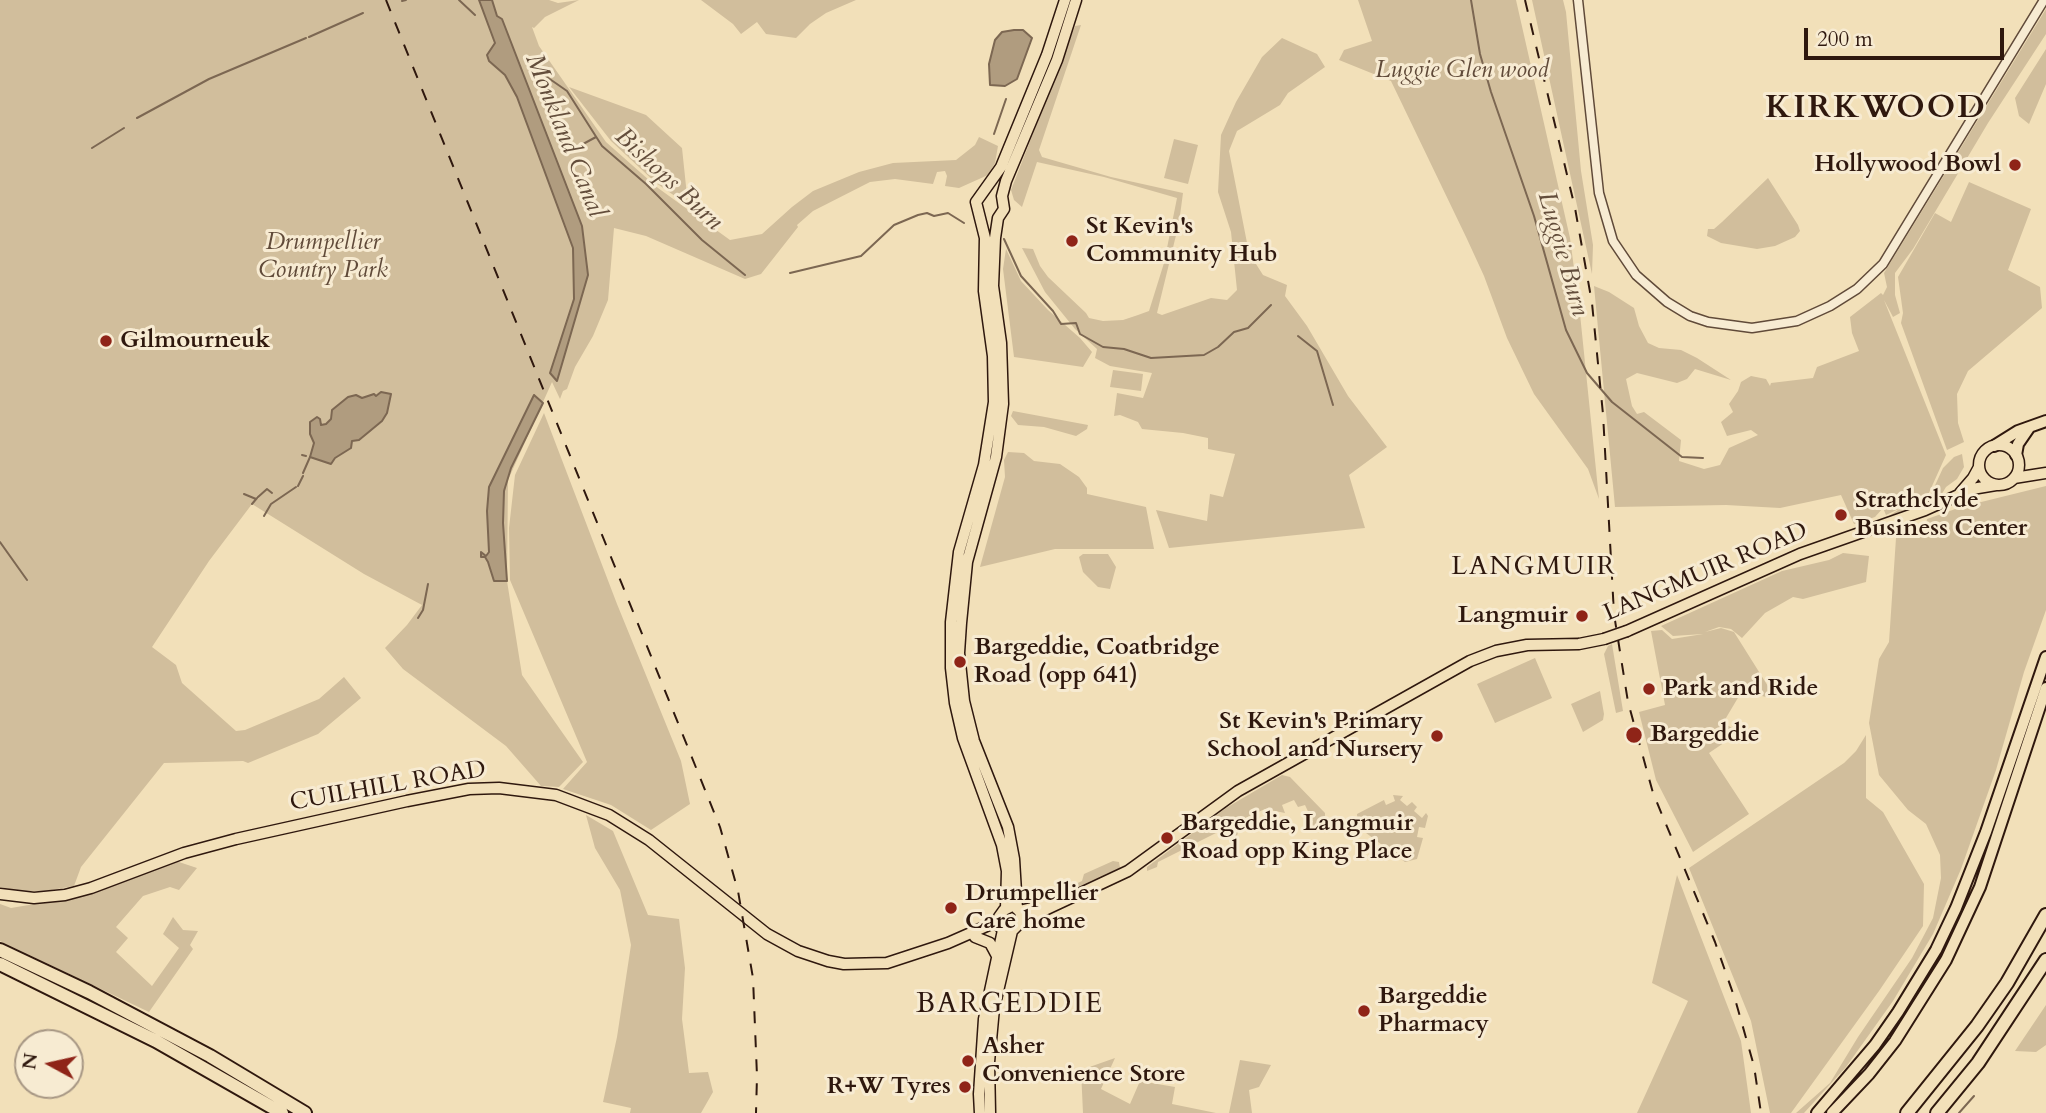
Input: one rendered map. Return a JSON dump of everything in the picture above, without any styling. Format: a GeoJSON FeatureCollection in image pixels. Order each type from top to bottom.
{"type":"FeatureCollection","features":[{"type":"Feature","properties":{"kind":"highway"},"geometry":{"type":"LineString","coordinates":[[1994,446],[2018,431],[2046,421]]}},
{"type":"Feature","properties":{"kind":"highway"},"geometry":{"type":"LineString","coordinates":[[2017,457],[2018,444],[2029,429]]}},
{"type":"Feature","properties":{"kind":"highway"},"geometry":{"type":"LineString","coordinates":[[1817,1113],[1875,1045],[1936,950],[1986,832],[2046,657]]}},
{"type":"Feature","properties":{"kind":"highway"},"geometry":{"type":"LineString","coordinates":[[1832,1113],[1869,1074],[1895,1041],[1946,960],[1984,878],[2046,688]]}},
{"type":"Feature","properties":{"kind":"highway"},"geometry":{"type":"LineString","coordinates":[[1907,1113],[1943,1071],[2007,983],[2046,915]]}},
{"type":"Feature","properties":{"kind":"highway"},"geometry":{"type":"LineString","coordinates":[[0,950],[89,992],[211,1056],[305,1113]]}},
{"type":"Feature","properties":{"kind":"highway"},"geometry":{"type":"LineString","coordinates":[[1937,1113],[1979,1063],[2046,960]]}},
{"type":"Feature","properties":{"kind":"highway"},"geometry":{"type":"LineString","coordinates":[[0,964],[156,1041],[282,1113]]}},
{"type":"Feature","properties":{"kind":"highway"},"geometry":{"type":"LineString","coordinates":[[1947,1113],[1998,1048],[2046,971]]}},
{"type":"Feature","properties":{"kind":"highway"},"geometry":{"type":"LineString","coordinates":[[1902,1113],[1943,1071]]}},
{"type":"Feature","properties":{"kind":"main road"},"geometry":{"type":"LineString","coordinates":[[980,1113],[981,1039],[997,957],[1010,920],[1007,871],[1002,845],[963,738],[955,703],[950,657],[959,552],[984,465],[994,402],[993,356],[985,291],[985,238],[976,202],[1001,167],[1067,7],[1076,0]]}},
{"type":"Feature","properties":{"kind":"main road"},"geometry":{"type":"LineString","coordinates":[[990,1113],[988,1088],[994,1008],[1016,887],[1008,827],[974,741],[962,692],[959,653],[967,562],[996,457],[1003,404],[1002,355],[993,286],[998,218],[1004,209],[1002,196],[1067,7]]}},
{"type":"Feature","properties":{"kind":"main road"},"geometry":{"type":"LineString","coordinates":[[986,190],[996,191],[1002,196]]}},
{"type":"Feature","properties":{"kind":"main road"},"geometry":{"type":"LineString","coordinates":[[981,217],[998,218]]}},
{"type":"Feature","properties":{"kind":"main road"},"geometry":{"type":"LineString","coordinates":[[2017,457],[2018,470],[2014,478],[2006,484],[1996,485],[1983,477],[1979,467],[1983,454],[1994,446],[2006,447],[2017,457],[2046,473]]}},
{"type":"Feature","properties":{"kind":"main road","name":"LANGMUIR ROAD"},"geometry":{"type":"LineString","coordinates":[[1957,495],[1979,467]]}},
{"type":"Feature","properties":{"kind":"main road"},"geometry":{"type":"LineString","coordinates":[[2014,478],[2046,473]]}},
{"type":"Feature","properties":{"kind":"main road","name":"LANGMUIR ROAD"},"geometry":{"type":"LineString","coordinates":[[1010,920],[1070,899],[1139,864],[1238,791],[1470,661],[1496,651],[1527,645],[1570,645],[1604,639],[1800,554],[1925,510],[1979,487],[1996,485]]}},
{"type":"Feature","properties":{"kind":"main road","name":"CUILHILL ROAD"},"geometry":{"type":"LineString","coordinates":[[0,894],[34,898],[65,895],[184,853],[236,839],[454,792],[514,788],[556,795],[609,815],[649,840],[766,934],[798,951],[844,964],[887,963],[948,943]]}},
{"type":"Feature","properties":{"kind":"main road"},"geometry":{"type":"LineString","coordinates":[[1016,887],[1021,898],[1030,906],[1038,907]]}},
{"type":"Feature","properties":{"kind":"main road","name":"LANGMUIR ROAD"},"geometry":{"type":"LineString","coordinates":[[1010,920],[1038,907],[1070,899]]}},
{"type":"Feature","properties":{"kind":"main road"},"geometry":{"type":"LineString","coordinates":[[948,943],[975,937],[1010,920]]}},
{"type":"Feature","properties":{"kind":"main road"},"geometry":{"type":"LineString","coordinates":[[948,943],[1010,920]]}},
{"type":"Feature","properties":{"kind":"main road"},"geometry":{"type":"LineString","coordinates":[[975,937],[990,943],[997,957]]}},
{"type":"Feature","properties":{"kind":"street"},"geometry":{"type":"LineString","coordinates":[[1577,0],[1599,192],[1613,241],[1645,285],[1667,302],[1690,316],[1728,326],[1752,328],[1797,321],[1830,306],[1857,289],[1883,264],[2044,0]]}},
{"type":"Feature","properties":{"kind":"green space","name":"Drumpellier Country Park"},"geometry":{"type":"Polygon","coordinates":[[[0,0],[549,0],[558,3],[579,0],[545,17],[532,27],[539,46],[606,142],[658,188],[730,240],[762,234],[813,191],[859,172],[893,163],[956,160],[975,145],[979,137],[998,146],[995,163],[988,175],[959,188],[945,186],[945,171],[937,172],[933,184],[895,179],[870,182],[813,211],[797,225],[761,274],[745,279],[646,236],[614,228],[608,300],[593,336],[560,399],[552,382],[508,480],[507,581],[522,675],[583,762],[559,787],[541,786],[506,746],[403,669],[385,648],[422,605],[364,574],[252,504],[209,561],[152,647],[176,665],[182,683],[236,731],[245,730],[319,699],[344,677],[361,698],[318,734],[248,763],[164,763],[81,867],[74,886],[46,891],[20,891],[0,887],[0,0]]]}},
{"type":"Feature","properties":{"kind":"green space"},"geometry":{"type":"Polygon","coordinates":[[[701,0],[856,0],[826,13],[796,38],[766,34],[757,22],[741,34],[733,24],[701,0]]]}},
{"type":"Feature","properties":{"kind":"green space","name":"Luggie Glen wood"},"geometry":{"type":"Polygon","coordinates":[[[1358,0],[1516,0],[1570,238],[1599,499],[1588,469],[1534,394],[1507,338],[1484,276],[1391,81],[1339,60],[1344,50],[1372,41],[1358,0]]]}},
{"type":"Feature","properties":{"kind":"green space"},"geometry":{"type":"Polygon","coordinates":[[[1532,0],[1563,0],[1566,12],[1581,171],[1593,245],[1592,274],[1532,0]]]}},
{"type":"Feature","properties":{"kind":"green space"},"geometry":{"type":"Polygon","coordinates":[[[2046,9],[2046,34],[1988,123],[1913,249],[1895,273],[1895,295],[1900,313],[1893,317],[1884,300],[1946,455],[1928,495],[1931,494],[1943,468],[1954,457],[1962,454],[1964,467],[1957,479],[1946,487],[1940,497],[1889,516],[1901,508],[1886,515],[1883,508],[1875,517],[1854,524],[1841,495],[1780,508],[1726,505],[1615,507],[1594,286],[1634,308],[1648,343],[1659,348],[1681,350],[1731,380],[1695,369],[1687,379],[1677,383],[1637,373],[1626,379],[1632,406],[1637,414],[1644,412],[1681,440],[1679,461],[1704,469],[1720,465],[1729,448],[1758,435],[1751,430],[1727,436],[1721,422],[1733,412],[1729,404],[1741,382],[1751,376],[1766,379],[1770,386],[1771,383],[1813,378],[1817,367],[1859,351],[1852,333],[1850,317],[1881,293],[1883,295],[1887,287],[1884,273],[2046,9]]]}},
{"type":"Feature","properties":{"kind":"green space"},"geometry":{"type":"Polygon","coordinates":[[[1081,25],[1039,150],[1042,157],[1111,177],[1183,193],[1179,223],[1157,313],[1162,315],[1211,298],[1227,300],[1237,290],[1231,232],[1218,192],[1221,135],[1262,57],[1282,38],[1317,54],[1325,67],[1288,93],[1280,105],[1237,131],[1229,151],[1249,253],[1263,275],[1287,285],[1285,296],[1307,326],[1348,396],[1387,447],[1349,475],[1365,528],[1169,548],[1156,510],[1207,521],[1210,494],[1223,497],[1235,454],[1208,449],[1208,438],[1142,429],[1138,422],[1120,415],[1114,416],[1117,393],[1143,398],[1152,373],[1110,366],[1095,358],[1097,349],[1075,329],[1045,292],[1022,248],[1033,249],[1048,277],[1089,318],[1103,321],[1123,320],[1149,311],[1164,263],[1177,198],[1104,177],[1037,162],[1022,207],[1014,200],[1011,190],[1075,26],[1081,25]]]}},
{"type":"Feature","properties":{"kind":"green space"},"geometry":{"type":"Polygon","coordinates":[[[2046,49],[2046,84],[2029,124],[2019,116],[2015,98],[2046,49]]]}},
{"type":"Feature","properties":{"kind":"green space"},"geometry":{"type":"Polygon","coordinates":[[[569,87],[646,115],[682,148],[688,205],[656,183],[611,141],[569,87]]]}},
{"type":"Feature","properties":{"kind":"green space"},"geometry":{"type":"Polygon","coordinates":[[[1174,139],[1198,145],[1188,184],[1164,178],[1174,139]]]}},
{"type":"Feature","properties":{"kind":"green space"},"geometry":{"type":"Polygon","coordinates":[[[1768,178],[1798,225],[1800,231],[1795,237],[1775,246],[1757,249],[1721,243],[1707,236],[1708,229],[1714,229],[1768,178]]]}},
{"type":"Feature","properties":{"kind":"green space"},"geometry":{"type":"Polygon","coordinates":[[[1969,182],[2031,209],[2008,270],[2040,287],[2042,308],[1968,371],[1957,394],[1958,423],[1964,442],[1947,450],[1901,323],[1903,313],[1898,277],[1935,213],[1951,222],[1969,182]]]}},
{"type":"Feature","properties":{"kind":"green space"},"geometry":{"type":"Polygon","coordinates":[[[1006,249],[1021,281],[1092,352],[1083,367],[1014,357],[1003,269],[1006,249]]]}},
{"type":"Feature","properties":{"kind":"green space"},"geometry":{"type":"Polygon","coordinates":[[[1113,370],[1143,374],[1141,391],[1110,387],[1113,370]]]}},
{"type":"Feature","properties":{"kind":"green space"},"geometry":{"type":"Polygon","coordinates":[[[1013,411],[1088,425],[1087,429],[1076,436],[1044,427],[1018,425],[1011,416],[1013,411]]]}},
{"type":"Feature","properties":{"kind":"green space"},"geometry":{"type":"Polygon","coordinates":[[[544,413],[681,761],[690,804],[651,830],[611,805],[563,789],[587,762],[510,580],[509,528],[515,475],[544,413]]]}},
{"type":"Feature","properties":{"kind":"green space"},"geometry":{"type":"Polygon","coordinates":[[[1008,452],[1024,453],[1034,461],[1060,464],[1079,477],[1087,488],[1087,494],[1146,507],[1154,549],[1055,549],[980,567],[1005,477],[1004,460],[1008,452]]]}},
{"type":"Feature","properties":{"kind":"green space"},"geometry":{"type":"Polygon","coordinates":[[[2046,486],[2046,610],[2024,672],[1996,770],[1961,869],[1933,934],[1893,1001],[1846,1067],[1804,1113],[1796,1113],[1830,1083],[1912,958],[1933,918],[1941,878],[1940,855],[1926,824],[1908,810],[1879,775],[1869,723],[1879,659],[1889,642],[1896,538],[1925,531],[1927,519],[1961,507],[2046,486]]]}},
{"type":"Feature","properties":{"kind":"green space"},"geometry":{"type":"Polygon","coordinates":[[[1843,553],[1869,556],[1866,582],[1803,599],[1793,597],[1765,613],[1742,638],[1731,629],[1719,627],[1705,632],[1721,628],[1734,632],[1771,691],[1766,697],[1742,691],[1723,723],[1740,732],[1709,753],[1749,814],[1693,852],[1656,780],[1639,712],[1665,705],[1651,631],[1662,630],[1672,639],[1703,634],[1673,636],[1661,626],[1782,571],[1829,560],[1843,553]]]}},
{"type":"Feature","properties":{"kind":"green space"},"geometry":{"type":"Polygon","coordinates":[[[1083,554],[1108,554],[1116,567],[1110,589],[1098,587],[1083,572],[1079,557],[1083,554]]]}},
{"type":"Feature","properties":{"kind":"green space"},"geometry":{"type":"Polygon","coordinates":[[[1612,644],[1623,711],[1616,713],[1604,654],[1612,644]]]}},
{"type":"Feature","properties":{"kind":"green space"},"geometry":{"type":"Polygon","coordinates":[[[1535,658],[1552,698],[1495,723],[1477,684],[1535,658]]]}},
{"type":"Feature","properties":{"kind":"green space"},"geometry":{"type":"Polygon","coordinates":[[[1600,691],[1603,720],[1583,732],[1571,704],[1600,691]]]}},
{"type":"Feature","properties":{"kind":"green space"},"geometry":{"type":"Polygon","coordinates":[[[1866,735],[1866,798],[1883,812],[1924,884],[1923,926],[1791,1113],[1770,1113],[1751,1021],[1689,868],[1844,763],[1866,735]]]}},
{"type":"Feature","properties":{"kind":"green space"},"geometry":{"type":"Polygon","coordinates":[[[1282,775],[1290,777],[1325,813],[1325,822],[1309,829],[1307,825],[1313,822],[1305,805],[1298,807],[1294,800],[1282,805],[1285,813],[1265,809],[1241,820],[1237,836],[1218,832],[1158,862],[1157,867],[1147,871],[1147,867],[1226,808],[1282,775]]]}},
{"type":"Feature","properties":{"kind":"green space"},"geometry":{"type":"Polygon","coordinates":[[[1393,795],[1403,796],[1400,800],[1407,806],[1412,802],[1417,807],[1414,811],[1422,818],[1426,813],[1428,816],[1425,828],[1419,827],[1417,837],[1423,838],[1417,859],[1405,862],[1358,827],[1357,814],[1384,800],[1386,805],[1395,801],[1393,795]]]}},
{"type":"Feature","properties":{"kind":"green space"},"geometry":{"type":"Polygon","coordinates":[[[586,815],[613,831],[648,915],[679,919],[685,968],[682,1019],[689,1073],[708,1072],[713,1092],[701,1113],[630,1113],[631,1108],[603,1102],[617,1037],[631,945],[620,890],[595,848],[586,815]]]}},
{"type":"Feature","properties":{"kind":"green space"},"geometry":{"type":"Polygon","coordinates":[[[176,861],[197,868],[179,890],[170,887],[143,896],[116,927],[128,938],[116,952],[152,986],[179,948],[163,934],[173,917],[183,930],[198,931],[190,945],[193,949],[149,1012],[0,941],[0,904],[11,908],[76,897],[176,861]]]}},
{"type":"Feature","properties":{"kind":"green space"},"geometry":{"type":"Polygon","coordinates":[[[1113,861],[1119,862],[1120,868],[1060,895],[1040,900],[1033,898],[1048,891],[1054,894],[1065,889],[1082,881],[1084,874],[1113,861]]]}},
{"type":"Feature","properties":{"kind":"green space"},"geometry":{"type":"Polygon","coordinates":[[[1677,875],[1741,1041],[1751,1113],[1637,1113],[1688,1001],[1652,983],[1677,875]]]}},
{"type":"Feature","properties":{"kind":"green space"},"geometry":{"type":"Polygon","coordinates":[[[2046,1005],[2046,1045],[2036,1052],[2015,1051],[2046,1005]]]}},
{"type":"Feature","properties":{"kind":"green space"},"geometry":{"type":"Polygon","coordinates":[[[1115,1058],[1101,1089],[1130,1104],[1140,1081],[1175,1087],[1172,1104],[1216,1113],[1083,1113],[1081,1070],[1115,1058]]]}},
{"type":"Feature","properties":{"kind":"green space"},"geometry":{"type":"Polygon","coordinates":[[[1240,1060],[1271,1065],[1259,1087],[1249,1090],[1252,1113],[1229,1113],[1240,1060]]]}},
{"type":"Feature","properties":{"kind":"shaded area"},"geometry":{"type":"Polygon","coordinates":[[[479,0],[492,0],[497,16],[502,19],[582,226],[588,275],[557,381],[550,373],[574,299],[573,248],[517,97],[505,75],[489,61],[487,55],[495,43],[479,0]]]}},
{"type":"Feature","properties":{"kind":"shaded area"},"geometry":{"type":"Polygon","coordinates":[[[1023,30],[1032,38],[1017,79],[1005,86],[990,85],[989,64],[995,40],[1002,32],[1023,30]]]}},
{"type":"Feature","properties":{"kind":"shaded area"},"geometry":{"type":"Polygon","coordinates":[[[381,392],[391,394],[387,413],[382,421],[359,440],[352,441],[351,448],[335,458],[331,464],[310,457],[314,443],[310,434],[310,422],[317,417],[321,425],[326,424],[331,419],[332,410],[348,397],[376,396],[381,392]]]}},
{"type":"Feature","properties":{"kind":"shaded area"},"geometry":{"type":"Polygon","coordinates":[[[534,395],[543,403],[511,468],[504,491],[507,581],[494,581],[488,562],[485,557],[481,557],[481,552],[486,556],[489,552],[489,487],[534,395]]]}},
{"type":"Feature","properties":{"kind":"waterway"},"geometry":{"type":"LineString","coordinates":[[402,1],[406,0]]}},
{"type":"Feature","properties":{"kind":"waterway","name":"Bishops Burn"},"geometry":{"type":"LineString","coordinates":[[459,0],[475,15]]}},
{"type":"Feature","properties":{"kind":"waterway","name":"Luggie Burn"},"geometry":{"type":"LineString","coordinates":[[1471,0],[1480,54],[1491,92],[1534,216],[1566,330],[1587,373],[1612,402],[1682,457],[1703,458]]}},
{"type":"Feature","properties":{"kind":"waterway"},"geometry":{"type":"LineString","coordinates":[[309,37],[363,13]]}},
{"type":"Feature","properties":{"kind":"waterway"},"geometry":{"type":"LineString","coordinates":[[137,118],[209,79],[306,38]]}},
{"type":"Feature","properties":{"kind":"waterway","name":"Bishops Burn"},"geometry":{"type":"LineString","coordinates":[[544,75],[567,91],[602,146],[646,184],[702,240],[745,275]]}},
{"type":"Feature","properties":{"kind":"waterway"},"geometry":{"type":"LineString","coordinates":[[994,134],[1006,99]]}},
{"type":"Feature","properties":{"kind":"waterway"},"geometry":{"type":"LineString","coordinates":[[92,148],[124,128]]}},
{"type":"Feature","properties":{"kind":"waterway","name":"Monkland Canal"},"geometry":{"type":"LineString","coordinates":[[572,150],[596,137]]}},
{"type":"Feature","properties":{"kind":"waterway","name":"Monkland Canal"},"geometry":{"type":"LineString","coordinates":[[564,154],[571,151]]}},
{"type":"Feature","properties":{"kind":"waterway","name":"Bishops Burn"},"geometry":{"type":"LineString","coordinates":[[790,273],[861,256],[894,225],[918,215],[948,213],[964,223]]}},
{"type":"Feature","properties":{"kind":"waterway","name":"Bishops Burn"},"geometry":{"type":"LineString","coordinates":[[1004,239],[1021,276],[1053,311],[1061,324],[1076,323],[1080,334],[1103,347],[1124,349],[1151,358],[1204,355],[1218,347],[1234,332],[1248,328],[1271,305]]}},
{"type":"Feature","properties":{"kind":"waterway"},"geometry":{"type":"LineString","coordinates":[[1298,336],[1317,351],[1333,405]]}},
{"type":"Feature","properties":{"kind":"waterway"},"geometry":{"type":"LineString","coordinates":[[302,455],[306,456]]}},
{"type":"Feature","properties":{"kind":"waterway"},"geometry":{"type":"LineString","coordinates":[[303,473],[310,457]]}},
{"type":"Feature","properties":{"kind":"waterway"},"geometry":{"type":"LineString","coordinates":[[298,486],[303,476]]}},
{"type":"Feature","properties":{"kind":"waterway"},"geometry":{"type":"LineString","coordinates":[[264,516],[271,504],[296,487]]}},
{"type":"Feature","properties":{"kind":"waterway"},"geometry":{"type":"LineString","coordinates":[[258,497],[267,489],[272,493]]}},
{"type":"Feature","properties":{"kind":"waterway"},"geometry":{"type":"LineString","coordinates":[[244,494],[256,499]]}},
{"type":"Feature","properties":{"kind":"waterway"},"geometry":{"type":"LineString","coordinates":[[252,504],[257,498]]}},
{"type":"Feature","properties":{"kind":"waterway"},"geometry":{"type":"LineString","coordinates":[[0,542],[27,580]]}},
{"type":"Feature","properties":{"kind":"waterway"},"geometry":{"type":"LineString","coordinates":[[418,618],[423,610],[428,584]]}},
{"type":"Feature","properties":{"kind":"waterway"},"geometry":{"type":"LineString","coordinates":[[1959,1113],[1974,1096]]}},
{"type":"Feature","properties":{"kind":"railway"},"geometry":{"type":"LineString","coordinates":[[386,0],[720,827],[738,891],[753,978],[756,1113]]}},
{"type":"Feature","properties":{"kind":"railway"},"geometry":{"type":"LineString","coordinates":[[1525,0],[1575,208],[1592,303],[1603,414],[1614,614],[1628,702],[1653,793],[1715,942],[1735,999],[1754,1066],[1761,1113]]}},
{"type":"Feature","properties":{"kind":"place","name":"Hollywood Bowl"},"geometry":{"type":"Point","coordinates":[2015,165]}},
{"type":"Feature","properties":{"kind":"place","name":"St Kevin's Community Hub"},"geometry":{"type":"Point","coordinates":[1072,241]}},
{"type":"Feature","properties":{"kind":"place","name":"Gilmourneuk"},"geometry":{"type":"Point","coordinates":[106,341]}},
{"type":"Feature","properties":{"kind":"place","name":"Strathclyde Business Center"},"geometry":{"type":"Point","coordinates":[1841,515]}},
{"type":"Feature","properties":{"kind":"place","name":"Langmuir"},"geometry":{"type":"Point","coordinates":[1582,616]}},
{"type":"Feature","properties":{"kind":"place","name":"Bargeddie, Coatbridge Road (opp 641)"},"geometry":{"type":"Point","coordinates":[960,662]}},
{"type":"Feature","properties":{"kind":"place","name":"Park and Ride"},"geometry":{"type":"Point","coordinates":[1649,689]}},
{"type":"Feature","properties":{"kind":"place","name":"Bargeddie"},"geometry":{"type":"Point","coordinates":[1634,735]}},
{"type":"Feature","properties":{"kind":"place","name":"St Kevin's Primary School and Nursery"},"geometry":{"type":"Point","coordinates":[1437,736]}},
{"type":"Feature","properties":{"kind":"place","name":"Bargeddie, Langmuir Road opp King Place"},"geometry":{"type":"Point","coordinates":[1167,838]}},
{"type":"Feature","properties":{"kind":"place","name":"Drumpellier Care home"},"geometry":{"type":"Point","coordinates":[951,908]}},
{"type":"Feature","properties":{"kind":"place","name":"Bargeddie Pharmacy"},"geometry":{"type":"Point","coordinates":[1364,1011]}},
{"type":"Feature","properties":{"kind":"place","name":"Asher Convenience Store"},"geometry":{"type":"Point","coordinates":[968,1061]}},
{"type":"Feature","properties":{"kind":"place","name":"R+W Tyres"},"geometry":{"type":"Point","coordinates":[965,1087]}},
{"type":"Feature","properties":{"kind":"district","name":"KIRKWOOD"},"geometry":{"type":"Point","coordinates":[1876,110]}},
{"type":"Feature","properties":{"kind":"district","name":"LANGMUIR"},"geometry":{"type":"Point","coordinates":[1534,568]}},
{"type":"Feature","properties":{"kind":"district","name":"BARGEDDIE"},"geometry":{"type":"Point","coordinates":[1010,1006]}}]}
